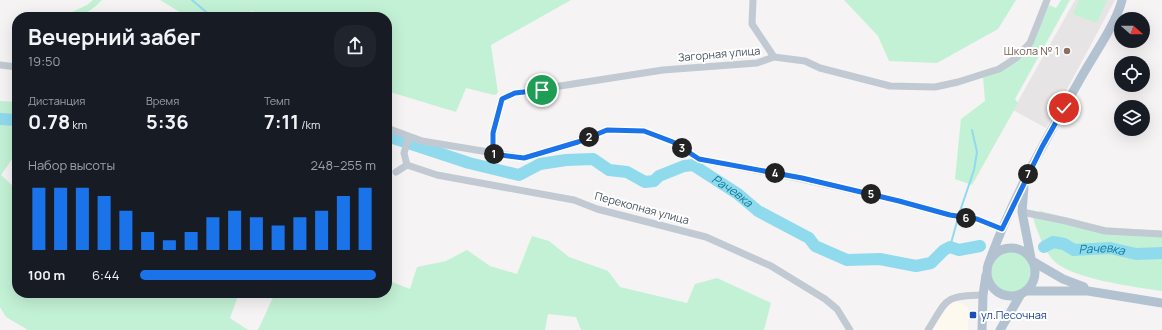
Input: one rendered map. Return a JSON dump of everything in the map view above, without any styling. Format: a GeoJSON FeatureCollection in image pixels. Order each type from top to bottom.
{"type":"FeatureCollection","features":[{"type":"Feature","properties":{"kind":"main road"},"geometry":{"type":"LineString","coordinates":[[982,330],[982,295],[987,268],[1002,229],[1025,180],[1110,27],[1122,0]]}},
{"type":"Feature","properties":{"kind":"main road"},"geometry":{"type":"LineString","coordinates":[[1000,330],[1024,293],[1031,286],[1035,274],[1022,212],[1025,180]]}},
{"type":"Feature","properties":{"kind":"main road"},"geometry":{"type":"LineString","coordinates":[[1103,293],[1063,279],[1018,249],[1008,248],[994,256],[987,268],[988,281],[997,292],[1010,297],[1024,293],[1073,290],[1103,293],[1162,303]]}},
{"type":"Feature","properties":{"kind":"street"},"geometry":{"type":"LineString","coordinates":[[753,0],[752,24],[774,57]]}},
{"type":"Feature","properties":{"kind":"street","name":"Загорная улица"},"geometry":{"type":"LineString","coordinates":[[493,154],[493,133],[502,99],[515,93],[663,70],[757,63],[774,57],[805,61],[820,68],[890,86],[935,87],[958,82],[999,69],[1016,58],[1030,43],[1047,0]]}},
{"type":"Feature","properties":{"kind":"street"},"geometry":{"type":"LineString","coordinates":[[0,66],[12,67]]}},
{"type":"Feature","properties":{"kind":"street"},"geometry":{"type":"LineString","coordinates":[[392,130],[408,138],[422,141],[524,158],[578,142],[607,130],[644,131],[673,142],[699,159],[802,178],[950,215],[977,219],[1002,229]]}},
{"type":"Feature","properties":{"kind":"street"},"geometry":{"type":"LineString","coordinates":[[396,172],[406,164],[404,153],[408,138]]}},
{"type":"Feature","properties":{"kind":"street","name":"Перекопная улица"},"geometry":{"type":"LineString","coordinates":[[406,164],[437,175],[574,200],[596,209],[706,237],[771,266],[825,299],[837,309],[850,330]]}},
{"type":"Feature","properties":{"kind":"street"},"geometry":{"type":"LineString","coordinates":[[1022,212],[1105,231],[1162,234]]}},
{"type":"Feature","properties":{"kind":"street"},"geometry":{"type":"LineString","coordinates":[[928,330],[950,298],[957,296],[982,295]]}},
{"type":"Feature","properties":{"kind":"shaded area","name":"Школа № 1"},"geometry":{"type":"Polygon","coordinates":[[[1075,0],[1115,0],[1046,128],[1013,110],[1075,0]]]}},
{"type":"Feature","properties":{"kind":"shaded area"},"geometry":{"type":"Polygon","coordinates":[[[953,299],[968,307],[968,330],[931,330],[953,299]]]}},
{"type":"Feature","properties":{"kind":"green space"},"geometry":{"type":"Polygon","coordinates":[[[93,0],[102,0],[87,12],[72,12],[87,5],[93,0]]]}},
{"type":"Feature","properties":{"kind":"green space"},"geometry":{"type":"Polygon","coordinates":[[[160,0],[571,0],[491,45],[498,93],[494,95],[466,88],[456,112],[392,93],[392,12],[180,12],[160,0]]]}},
{"type":"Feature","properties":{"kind":"green space"},"geometry":{"type":"Polygon","coordinates":[[[844,0],[1016,0],[998,29],[937,63],[889,61],[878,36],[844,0]]]}},
{"type":"Feature","properties":{"kind":"green space"},"geometry":{"type":"Polygon","coordinates":[[[1061,0],[1070,0],[1015,99],[1018,103],[972,185],[955,179],[961,119],[985,101],[983,77],[1031,44],[1049,5],[1056,8],[1061,0]]]}},
{"type":"Feature","properties":{"kind":"green space"},"geometry":{"type":"Polygon","coordinates":[[[1079,0],[1107,0],[1097,23],[1073,14],[1079,0]]]}},
{"type":"Feature","properties":{"kind":"green space"},"geometry":{"type":"Polygon","coordinates":[[[0,101],[12,102],[12,159],[1,175],[12,185],[12,298],[237,298],[230,318],[248,330],[28,330],[6,317],[0,307],[0,101]]]}},
{"type":"Feature","properties":{"kind":"green space"},"geometry":{"type":"Polygon","coordinates":[[[1040,211],[1105,227],[1162,231],[1162,291],[1104,281],[1061,267],[1049,256],[1039,235],[1033,218],[1040,211]]]}},
{"type":"Feature","properties":{"kind":"green space"},"geometry":{"type":"Polygon","coordinates":[[[532,236],[549,241],[569,257],[608,271],[620,287],[687,303],[695,284],[717,278],[771,303],[764,330],[581,330],[576,317],[548,314],[545,330],[258,330],[273,298],[392,298],[392,282],[410,289],[417,267],[446,261],[467,250],[490,266],[517,274],[532,236]]]}},
{"type":"Feature","properties":{"kind":"green space"},"geometry":{"type":"Polygon","coordinates":[[[1011,252],[1025,258],[1031,272],[1025,286],[1011,292],[997,286],[991,272],[997,258],[1011,252]]]}},
{"type":"Feature","properties":{"kind":"waterway"},"geometry":{"type":"LineString","coordinates":[[192,0],[206,12]]}},
{"type":"Feature","properties":{"kind":"waterway","name":"Рачевка"},"geometry":{"type":"LineString","coordinates":[[0,119],[12,120]]}},
{"type":"Feature","properties":{"kind":"waterway"},"geometry":{"type":"LineString","coordinates":[[959,214],[974,170],[977,152],[972,130]]}},
{"type":"Feature","properties":{"kind":"waterway","name":"Рачевка"},"geometry":{"type":"LineString","coordinates":[[392,138],[469,163],[519,175],[540,164],[566,160],[593,159],[609,170],[627,172],[645,182],[654,181],[659,176],[684,166],[693,165],[738,194],[758,211],[809,238],[815,246],[847,260],[880,259],[916,266],[931,263],[944,250],[950,247],[959,250],[980,246]]}},
{"type":"Feature","properties":{"kind":"waterway"},"geometry":{"type":"LineString","coordinates":[[950,247],[958,218]]}},
{"type":"Feature","properties":{"kind":"waterway","name":"Рачевка"},"geometry":{"type":"LineString","coordinates":[[1044,247],[1053,242],[1064,244],[1074,250],[1110,248],[1136,254],[1162,253]]}},
{"type":"Feature","properties":{"kind":"place","name":"Школа № 1"},"geometry":{"type":"Point","coordinates":[1067,51]}},
{"type":"Feature","properties":{"kind":"place","name":"ул.Песочная"},"geometry":{"type":"Point","coordinates":[973,315]}},
{"type":"Feature","properties":{"kind":"route"},"geometry":{"type":"LineString","coordinates":[[542,90],[515,93],[502,99],[493,133],[493,154],[524,158],[578,142],[607,130],[644,131],[673,142],[699,159],[802,178],[899,201],[950,215],[977,219],[1002,229],[1025,180],[1064,108]]}}]}
